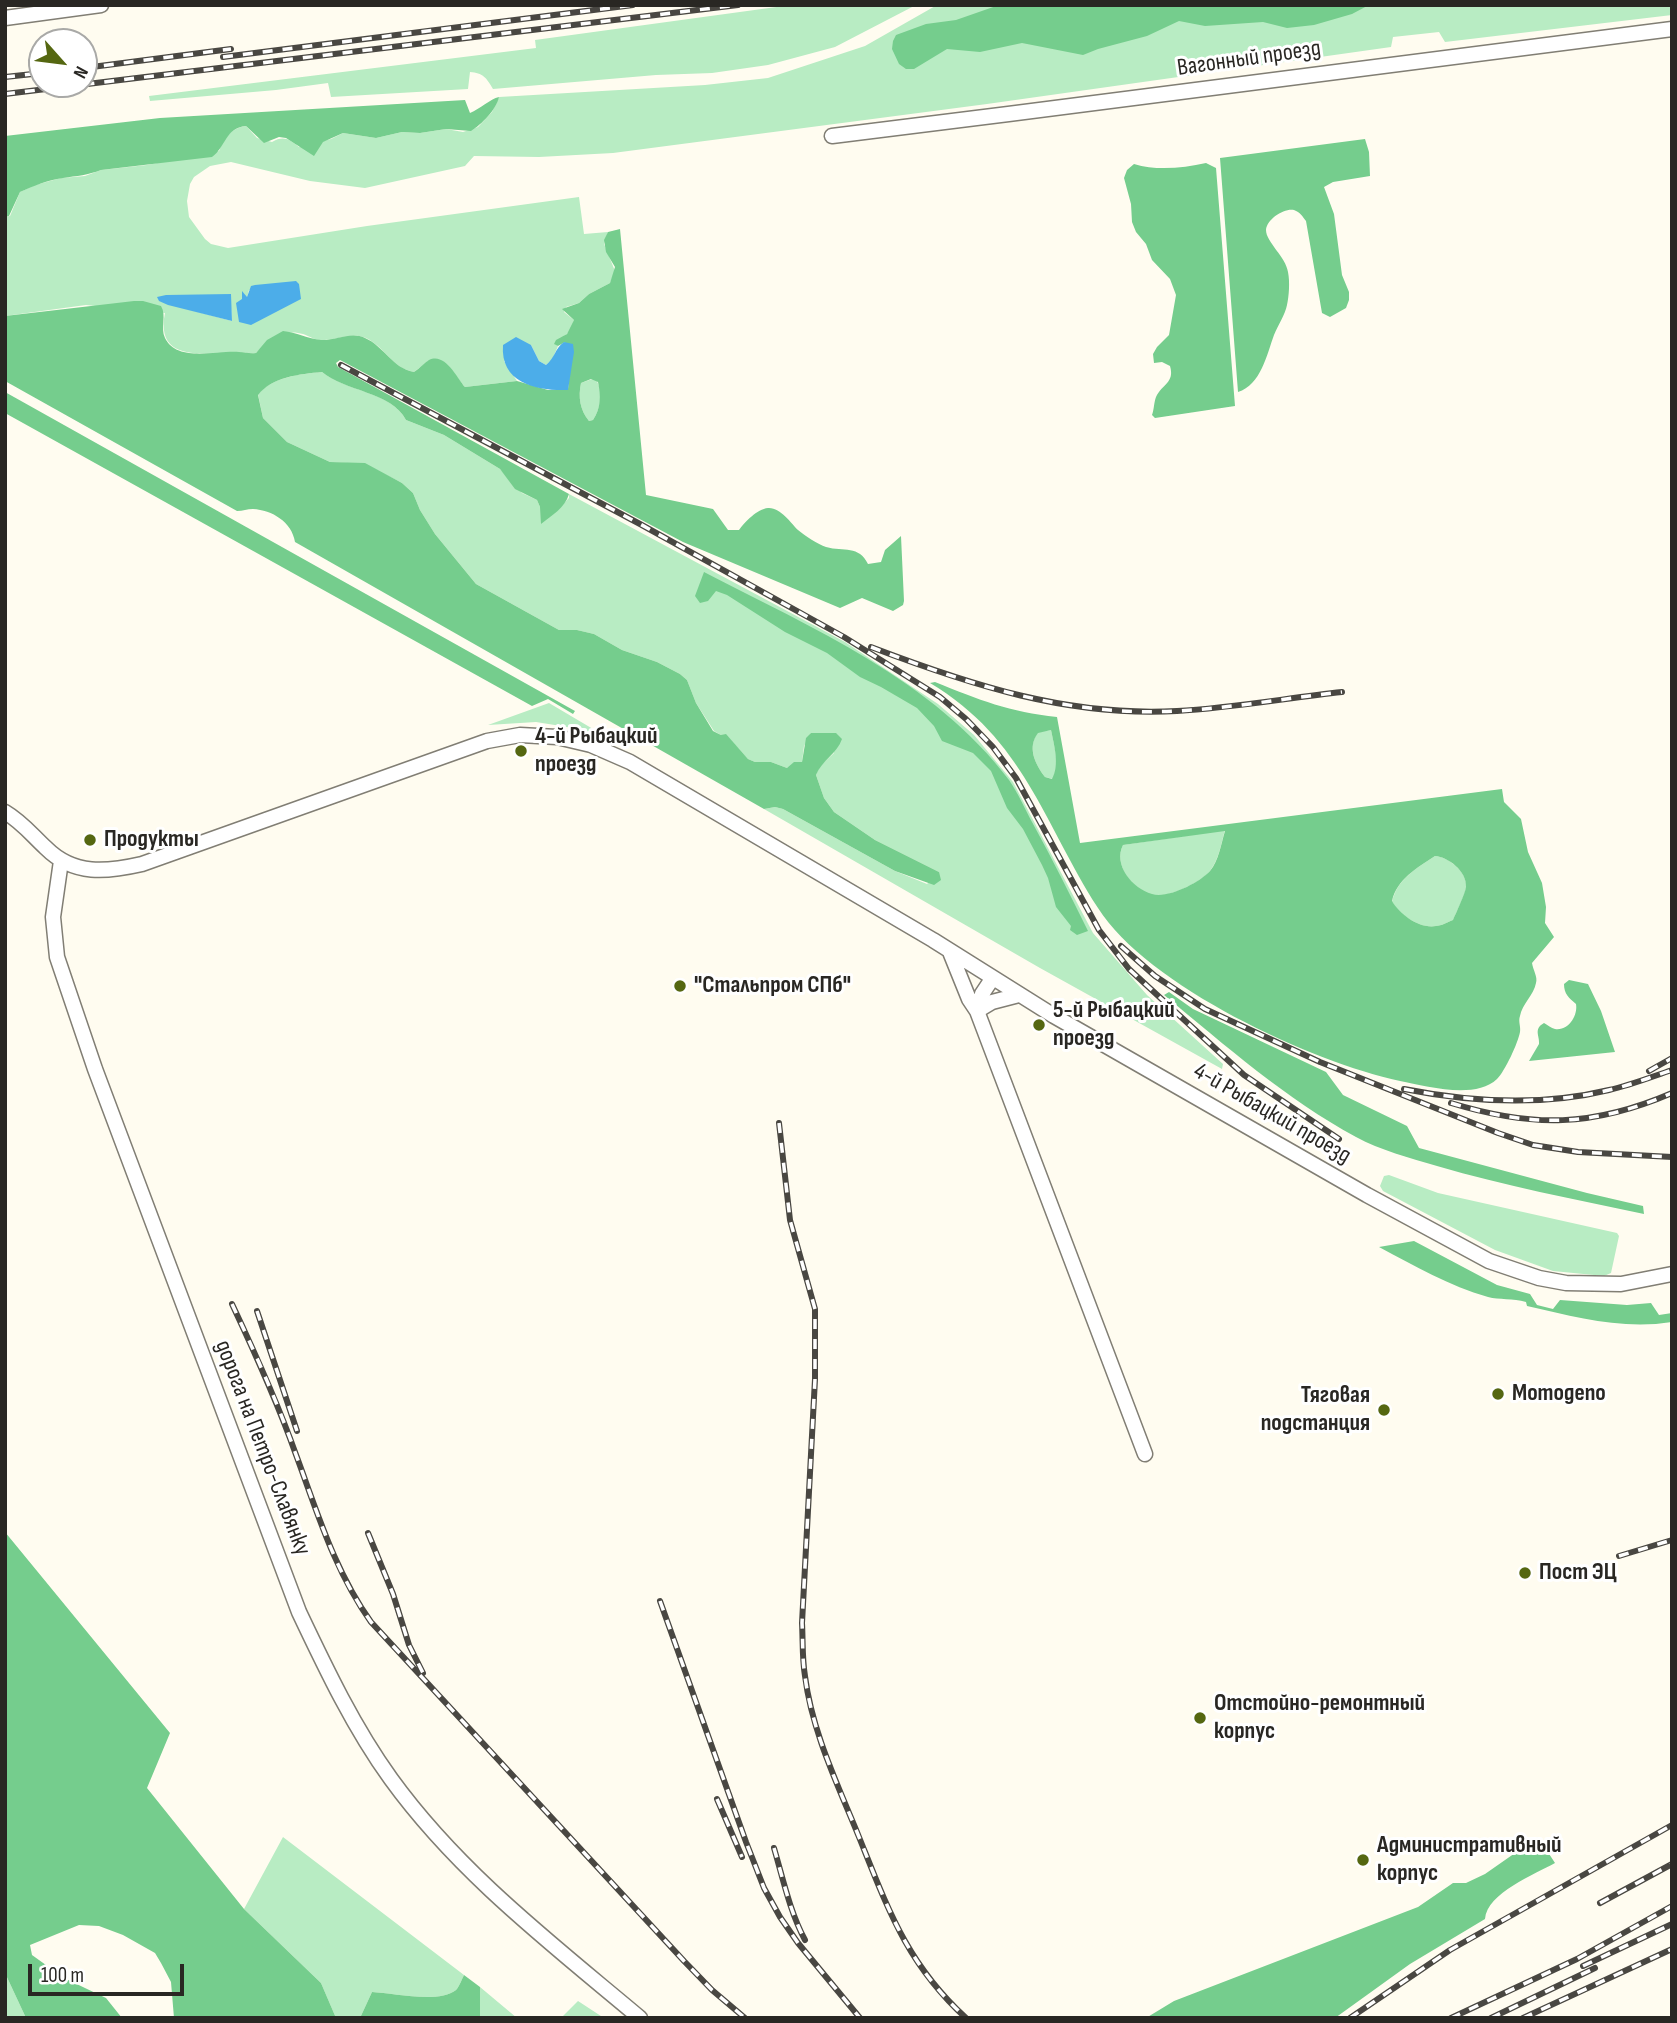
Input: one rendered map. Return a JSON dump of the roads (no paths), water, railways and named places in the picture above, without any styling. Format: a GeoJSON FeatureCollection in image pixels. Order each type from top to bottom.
{"type":"FeatureCollection","features":[{"type":"Feature","properties":{"kind":"street"},"geometry":{"type":"LineString","coordinates":[[5,18],[101,5]]}},
{"type":"Feature","properties":{"kind":"street","name":"Вагонный проезд"},"geometry":{"type":"LineString","coordinates":[[832,136],[1672,29]]}},
{"type":"Feature","properties":{"kind":"street","name":"4-й Рыбацкий проезд"},"geometry":{"type":"LineString","coordinates":[[61,861],[92,871],[111,871],[142,864],[468,746],[501,737],[557,737],[591,745],[630,762],[1019,995],[1367,1195],[1489,1261],[1539,1279],[1566,1283],[1621,1284],[1672,1274]]}},
{"type":"Feature","properties":{"kind":"street"},"geometry":{"type":"LineString","coordinates":[[5,812],[26,827],[61,861]]}},
{"type":"Feature","properties":{"kind":"street","name":"дорога на Петро-Славянку"},"geometry":{"type":"LineString","coordinates":[[61,861],[53,918],[60,965],[95,1069],[299,1612],[330,1678],[390,1778],[452,1851],[495,1895],[640,2018]]}},
{"type":"Feature","properties":{"kind":"street"},"geometry":{"type":"LineString","coordinates":[[950,952],[969,999],[977,1011],[1145,1454]]}},
{"type":"Feature","properties":{"kind":"street"},"geometry":{"type":"LineString","coordinates":[[977,1011],[982,994],[992,979]]}},
{"type":"Feature","properties":{"kind":"street"},"geometry":{"type":"LineString","coordinates":[[977,1011],[992,1002],[1019,995]]}},
{"type":"Feature","properties":{"kind":"water"},"geometry":{"type":"Polygon","coordinates":[[[296,281],[301,299],[251,325],[239,322],[236,303],[242,299],[242,291],[247,297],[251,286],[296,281]]]}},
{"type":"Feature","properties":{"kind":"water"},"geometry":{"type":"Polygon","coordinates":[[[231,294],[232,321],[168,305],[157,297],[166,295],[231,294]]]}},
{"type":"Feature","properties":{"kind":"water"},"geometry":{"type":"Polygon","coordinates":[[[516,337],[531,345],[539,361],[546,365],[564,342],[573,344],[568,390],[545,389],[514,377],[504,358],[503,345],[516,337]]]}},
{"type":"Feature","properties":{"kind":"railway"},"geometry":{"type":"LineString","coordinates":[[223,57],[633,5]]}},
{"type":"Feature","properties":{"kind":"railway"},"geometry":{"type":"LineString","coordinates":[[5,94],[738,5]]}},
{"type":"Feature","properties":{"kind":"railway"},"geometry":{"type":"LineString","coordinates":[[98,66],[231,49]]}},
{"type":"Feature","properties":{"kind":"railway"},"geometry":{"type":"LineString","coordinates":[[5,77],[28,75]]}},
{"type":"Feature","properties":{"kind":"railway"},"geometry":{"type":"LineString","coordinates":[[341,365],[640,524],[844,637],[940,697],[993,747],[1016,778],[1099,930],[1129,969],[1244,1075],[1339,1139]]}},
{"type":"Feature","properties":{"kind":"railway"},"geometry":{"type":"LineString","coordinates":[[871,647],[983,686],[1097,709],[1177,711],[1342,692]]}},
{"type":"Feature","properties":{"kind":"railway"},"geometry":{"type":"LineString","coordinates":[[1121,946],[1155,976],[1205,1009],[1320,1062],[1498,1133],[1533,1145],[1578,1152],[1672,1157]]}},
{"type":"Feature","properties":{"kind":"railway"},"geometry":{"type":"LineString","coordinates":[[1649,1071],[1672,1058]]}},
{"type":"Feature","properties":{"kind":"railway"},"geometry":{"type":"LineString","coordinates":[[1404,1089],[1455,1097],[1533,1100],[1584,1095],[1617,1088],[1672,1070]]}},
{"type":"Feature","properties":{"kind":"railway"},"geometry":{"type":"LineString","coordinates":[[1451,1103],[1509,1117],[1563,1120],[1616,1112],[1672,1093]]}},
{"type":"Feature","properties":{"kind":"railway"},"geometry":{"type":"LineString","coordinates":[[779,1123],[790,1220],[815,1309],[815,1379],[802,1623],[803,1663],[808,1697],[827,1758],[890,1912],[928,1977],[966,2018]]}},
{"type":"Feature","properties":{"kind":"railway"},"geometry":{"type":"LineString","coordinates":[[232,1304],[281,1414],[336,1561],[371,1622],[684,1961],[745,2018]]}},
{"type":"Feature","properties":{"kind":"railway"},"geometry":{"type":"LineString","coordinates":[[257,1311],[297,1431]]}},
{"type":"Feature","properties":{"kind":"railway"},"geometry":{"type":"LineString","coordinates":[[368,1533],[393,1594],[409,1645],[423,1673]]}},
{"type":"Feature","properties":{"kind":"railway"},"geometry":{"type":"LineString","coordinates":[[1619,1556],[1672,1540]]}},
{"type":"Feature","properties":{"kind":"railway"},"geometry":{"type":"LineString","coordinates":[[660,1601],[764,1888],[798,1943],[860,2018]]}},
{"type":"Feature","properties":{"kind":"railway"},"geometry":{"type":"LineString","coordinates":[[717,1799],[742,1857]]}},
{"type":"Feature","properties":{"kind":"railway"},"geometry":{"type":"LineString","coordinates":[[1350,2018],[1450,1950],[1672,1825]]}},
{"type":"Feature","properties":{"kind":"railway"},"geometry":{"type":"LineString","coordinates":[[774,1848],[791,1907],[805,1940]]}},
{"type":"Feature","properties":{"kind":"railway"},"geometry":{"type":"LineString","coordinates":[[1600,1903],[1672,1864]]}},
{"type":"Feature","properties":{"kind":"railway"},"geometry":{"type":"LineString","coordinates":[[1451,2018],[1577,1959],[1672,1906]]}},
{"type":"Feature","properties":{"kind":"railway"},"geometry":{"type":"LineString","coordinates":[[1583,1966],[1672,1924]]}},
{"type":"Feature","properties":{"kind":"railway"},"geometry":{"type":"LineString","coordinates":[[1523,2018],[1672,1949]]}},
{"type":"Feature","properties":{"kind":"railway"},"geometry":{"type":"LineString","coordinates":[[1491,2018],[1595,1968]]}},
{"type":"Feature","properties":{"kind":"place","name":"4-й Рыбацкий проезд"},"geometry":{"type":"Point","coordinates":[521,751]}},
{"type":"Feature","properties":{"kind":"place","name":"Продукты"},"geometry":{"type":"Point","coordinates":[90,840]}},
{"type":"Feature","properties":{"kind":"place","name":"\"Стальпром СПб\""},"geometry":{"type":"Point","coordinates":[680,986]}},
{"type":"Feature","properties":{"kind":"place","name":"5-й Рыбацкий проезд"},"geometry":{"type":"Point","coordinates":[1039,1025]}},
{"type":"Feature","properties":{"kind":"place","name":"Мотодепо"},"geometry":{"type":"Point","coordinates":[1498,1394]}},
{"type":"Feature","properties":{"kind":"place","name":"Тяговая подстанция"},"geometry":{"type":"Point","coordinates":[1384,1410]}},
{"type":"Feature","properties":{"kind":"place","name":"Пост ЭЦ"},"geometry":{"type":"Point","coordinates":[1525,1573]}},
{"type":"Feature","properties":{"kind":"place","name":"Отстойно-ремонтный корпус"},"geometry":{"type":"Point","coordinates":[1200,1718]}},
{"type":"Feature","properties":{"kind":"place","name":"Административный корпус"},"geometry":{"type":"Point","coordinates":[1363,1860]}}]}
